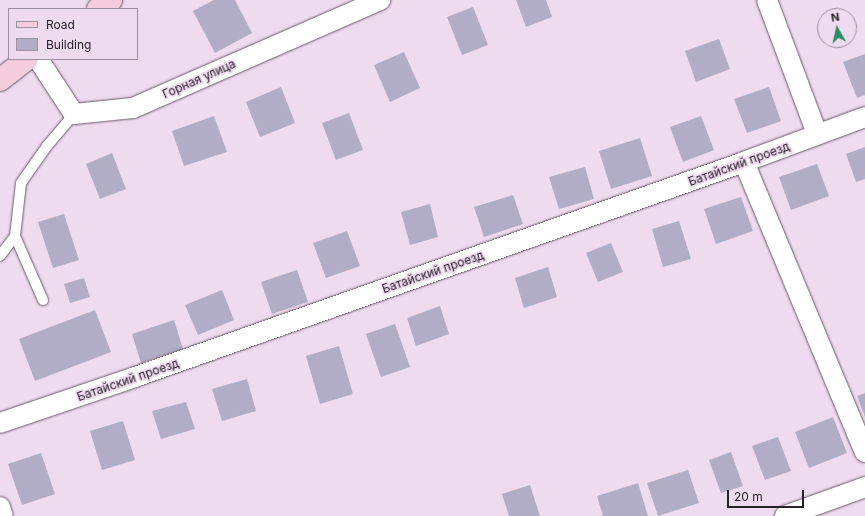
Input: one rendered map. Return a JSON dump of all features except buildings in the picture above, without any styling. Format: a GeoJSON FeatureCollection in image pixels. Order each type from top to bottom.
{"type":"FeatureCollection","features":[{"type":"Feature","properties":{"kind":"street"},"geometry":{"type":"LineString","coordinates":[[99,8],[111,0]]}},
{"type":"Feature","properties":{"kind":"street","name":"Горная улица"},"geometry":{"type":"LineString","coordinates":[[74,114],[133,108],[380,0]]}},
{"type":"Feature","properties":{"kind":"street"},"geometry":{"type":"LineString","coordinates":[[768,0],[817,134]]}},
{"type":"Feature","properties":{"kind":"street"},"geometry":{"type":"LineString","coordinates":[[0,80],[26,60]]}},
{"type":"Feature","properties":{"kind":"street"},"geometry":{"type":"LineString","coordinates":[[39,60],[74,114]]}},
{"type":"Feature","properties":{"kind":"street","name":"Батайский проезд"},"geometry":{"type":"LineString","coordinates":[[0,423],[135,377],[744,162],[865,117]]}},
{"type":"Feature","properties":{"kind":"street"},"geometry":{"type":"LineString","coordinates":[[744,162],[865,452]]}},
{"type":"Feature","properties":{"kind":"street"},"geometry":{"type":"LineString","coordinates":[[785,516],[865,487]]}},
{"type":"Feature","properties":{"kind":"street"},"geometry":{"type":"LineString","coordinates":[[0,507],[3,516]]}},
{"type":"Feature","properties":{"kind":"lane"},"geometry":{"type":"LineString","coordinates":[[42,300],[15,236],[21,183],[47,146],[74,114]]}},
{"type":"Feature","properties":{"kind":"lane"},"geometry":{"type":"LineString","coordinates":[[0,256],[15,236]]}}]}
